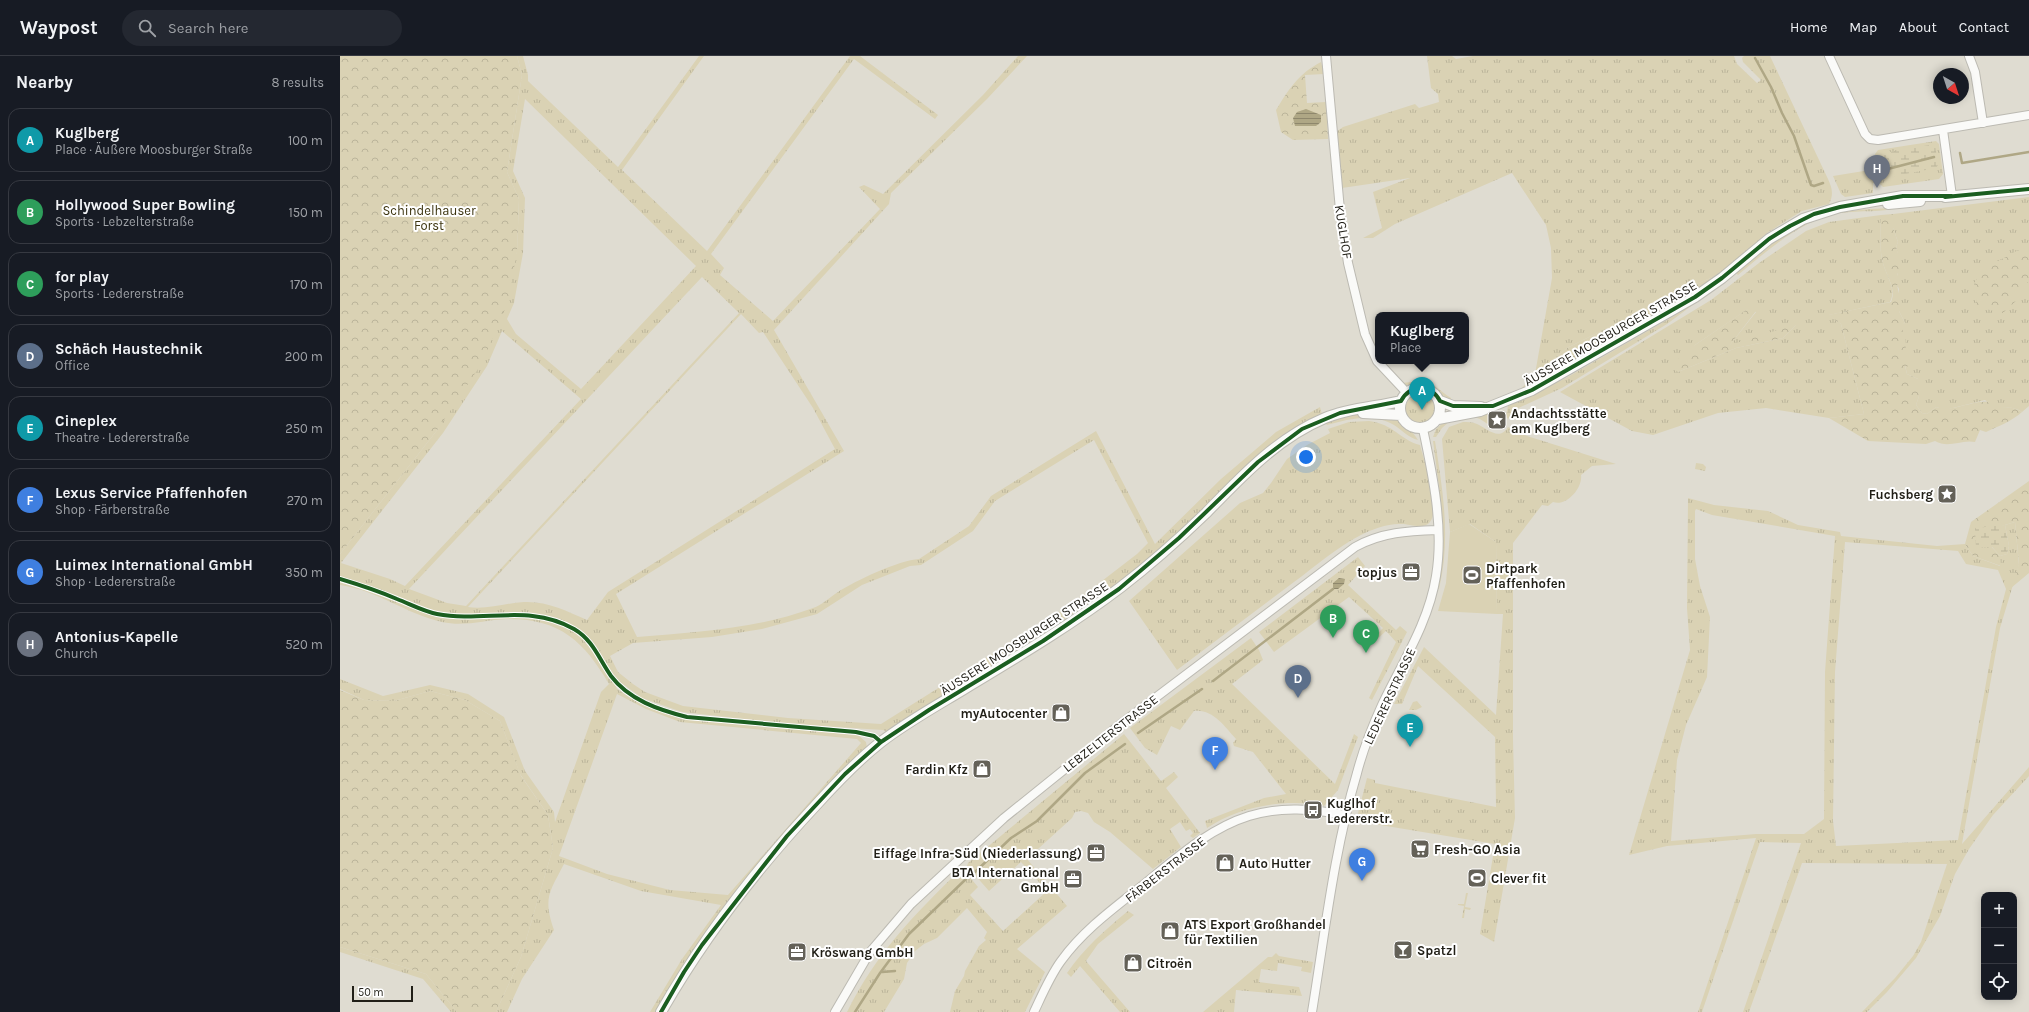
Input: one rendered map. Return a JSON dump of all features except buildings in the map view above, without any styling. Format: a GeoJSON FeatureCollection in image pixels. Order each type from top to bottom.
{"type":"FeatureCollection","features":[{"type":"Feature","properties":{"kind":"street","name":"KUGLHOF"},"geometry":{"type":"LineString","coordinates":[[1326,56],[1340,210],[1348,263],[1365,334],[1375,356]]}},
{"type":"Feature","properties":{"kind":"street"},"geometry":{"type":"LineString","coordinates":[[1829,56],[1852,107],[1870,139],[1878,140],[2029,115]]}},
{"type":"Feature","properties":{"kind":"street"},"geometry":{"type":"LineString","coordinates":[[1969,56],[1975,72],[1983,123]]}},
{"type":"Feature","properties":{"kind":"street"},"geometry":{"type":"LineString","coordinates":[[1942,130],[1952,196]]}},
{"type":"Feature","properties":{"kind":"street","name":"ÄUSSERE MOOSBURGER STRASSE"},"geometry":{"type":"LineString","coordinates":[[1424,429],[1432,425],[1438,419],[1480,411],[1532,390],[1695,297],[1722,278],[1769,239],[1814,214],[1846,206],[1904,203],[1952,196],[2029,189]]}},
{"type":"Feature","properties":{"kind":"street","name":"KUGLHOF"},"geometry":{"type":"LineString","coordinates":[[1379,364],[1404,397]]}},
{"type":"Feature","properties":{"kind":"street","name":"ÄUSSERE MOOSBURGER STRASSE"},"geometry":{"type":"LineString","coordinates":[[661,1012],[684,972],[702,945],[765,864],[797,825],[862,758],[904,726],[1043,641],[1119,589],[1175,542],[1243,476],[1278,446],[1302,429],[1324,418],[1404,397],[1417,388],[1428,389],[1433,392],[1440,401],[1453,406],[1493,406]]}},
{"type":"Feature","properties":{"kind":"street"},"geometry":{"type":"LineString","coordinates":[[1404,397],[1401,415],[1410,426],[1424,429]]}},
{"type":"Feature","properties":{"kind":"street"},"geometry":{"type":"LineString","coordinates":[[1438,419],[1441,407],[1440,401]]}},
{"type":"Feature","properties":{"kind":"street","name":"ÄUSSERE MOOSBURGER STRASSE"},"geometry":{"type":"LineString","coordinates":[[1353,411],[1401,415]]}},
{"type":"Feature","properties":{"kind":"street","name":"LEDERERSTRASSE"},"geometry":{"type":"LineString","coordinates":[[1312,1012],[1345,816],[1357,772],[1373,726],[1417,634],[1431,597],[1436,577],[1438,511],[1424,429]]}},
{"type":"Feature","properties":{"kind":"street","name":"LEBZELTERSTRASSE"},"geometry":{"type":"LineString","coordinates":[[836,1012],[870,952],[910,904],[1004,818],[1056,776],[1355,547],[1381,535],[1402,531],[1438,530]]}},
{"type":"Feature","properties":{"kind":"street","name":"FÄRBERSTRASSE"},"geometry":{"type":"LineString","coordinates":[[1034,1012],[1054,971],[1082,935],[1154,876],[1215,830],[1249,816],[1277,810],[1309,810],[1345,816]]}},
{"type":"Feature","properties":{"kind":"green space","name":"Schindelhauser Forst"},"geometry":{"type":"Polygon","coordinates":[[[340,56],[517,56],[522,75],[507,172],[519,199],[517,252],[508,301],[482,363],[438,429],[340,554],[340,56]]]}},
{"type":"Feature","properties":{"kind":"green space"},"geometry":{"type":"Polygon","coordinates":[[[517,56],[523,56],[528,81],[618,167],[699,56],[704,56],[622,170],[707,251],[850,56],[860,56],[938,115],[935,119],[854,59],[711,254],[724,268],[720,275],[773,321],[880,209],[859,187],[864,185],[883,194],[983,95],[1018,56],[1027,56],[987,99],[891,193],[889,204],[774,330],[844,451],[616,594],[637,637],[748,625],[770,621],[816,607],[846,587],[866,577],[900,563],[919,559],[969,526],[991,496],[1096,431],[1155,544],[1221,479],[1276,432],[1320,407],[1322,414],[1247,465],[1180,531],[1109,591],[887,732],[883,730],[788,724],[682,712],[642,698],[620,682],[616,688],[629,697],[681,719],[858,735],[866,742],[867,748],[814,801],[657,1012],[650,1012],[682,959],[721,905],[641,891],[564,864],[549,896],[549,910],[554,930],[522,979],[507,1012],[496,1012],[521,957],[553,848],[548,815],[520,774],[500,721],[465,700],[430,691],[394,701],[364,700],[340,689],[340,679],[383,696],[430,685],[468,694],[504,717],[525,771],[554,812],[555,822],[601,692],[609,684],[600,669],[579,644],[568,635],[555,628],[541,623],[525,620],[506,619],[458,624],[442,622],[416,614],[366,592],[340,585],[340,554],[438,429],[517,252],[519,199],[507,172],[522,75],[517,56]],[[525,99],[513,171],[525,198],[523,253],[514,303],[507,319],[516,334],[581,389],[696,266],[525,99]],[[702,277],[409,589],[447,603],[466,606],[739,313],[702,277]],[[741,314],[468,607],[482,608],[532,602],[557,607],[587,620],[608,592],[835,449],[813,408],[763,332],[759,333],[741,314]],[[502,331],[487,366],[443,433],[341,563],[390,579],[405,586],[581,399],[502,331]],[[1094,440],[995,501],[973,531],[921,565],[910,566],[862,585],[817,614],[762,629],[712,637],[633,643],[610,656],[618,672],[633,684],[645,692],[683,706],[788,718],[881,724],[1072,604],[1137,554],[1148,543],[1094,440]],[[617,694],[559,856],[607,874],[670,890],[728,895],[861,743],[857,739],[680,722],[646,709],[617,694]]]}},
{"type":"Feature","properties":{"kind":"green space"},"geometry":{"type":"Polygon","coordinates":[[[1427,56],[1452,56],[1456,59],[1473,56],[1734,56],[1737,64],[1757,83],[1761,80],[1743,62],[1742,58],[1744,56],[1770,56],[1829,182],[1832,191],[1831,200],[1829,204],[1802,211],[1767,233],[1720,274],[1694,285],[1567,348],[1535,374],[1552,278],[1551,248],[1546,225],[1512,173],[1395,224],[1373,238],[1363,238],[1382,228],[1373,192],[1410,178],[1342,188],[1336,132],[1343,127],[1415,104],[1419,108],[1439,102],[1438,94],[1431,88],[1427,56]]]}},
{"type":"Feature","properties":{"kind":"green space"},"geometry":{"type":"Polygon","coordinates":[[[1321,62],[1324,74],[1305,75],[1307,103],[1326,102],[1328,139],[1293,140],[1281,132],[1276,110],[1300,77],[1321,62]]]}},
{"type":"Feature","properties":{"kind":"green space"},"geometry":{"type":"Polygon","coordinates":[[[1936,141],[1939,144],[1943,174],[1939,179],[1883,187],[1879,183],[1873,183],[1873,193],[1845,197],[1841,194],[1833,176],[1876,169],[1875,154],[1878,150],[1936,141]]]}},
{"type":"Feature","properties":{"kind":"green space"},"geometry":{"type":"Polygon","coordinates":[[[1935,144],[1938,165],[1936,168],[1890,177],[1885,175],[1880,166],[1879,156],[1883,153],[1935,144]]]}},
{"type":"Feature","properties":{"kind":"green space"},"geometry":{"type":"Polygon","coordinates":[[[2029,197],[2029,406],[2022,412],[2009,408],[1996,410],[1985,400],[1945,410],[1936,407],[1927,414],[1922,413],[1916,405],[1919,396],[1918,379],[1907,374],[1905,365],[1905,345],[1898,325],[1905,323],[1899,311],[1899,289],[1897,285],[1898,255],[1896,247],[1898,242],[1893,228],[1893,214],[2029,197]]]}},
{"type":"Feature","properties":{"kind":"green space"},"geometry":{"type":"Polygon","coordinates":[[[1902,207],[1887,210],[1840,213],[1812,222],[1798,229],[1773,246],[1738,275],[1736,273],[1780,236],[1809,220],[1848,211],[1902,207]]]}},
{"type":"Feature","properties":{"kind":"green space"},"geometry":{"type":"Polygon","coordinates":[[[1893,214],[1893,228],[1898,242],[1896,247],[1901,263],[1899,266],[1900,271],[1897,274],[1901,283],[1897,285],[1903,310],[1899,311],[1905,323],[1899,326],[1905,336],[1906,357],[1913,360],[1912,367],[1905,366],[1907,374],[1918,379],[1923,391],[1919,396],[1916,405],[1922,413],[1927,414],[1936,407],[1951,408],[1979,402],[1992,403],[1996,409],[2009,408],[2022,412],[2010,421],[1986,432],[1980,430],[1975,442],[1970,441],[1945,444],[1935,441],[1926,444],[1868,441],[1829,418],[1864,414],[1841,324],[1828,315],[1891,302],[1893,294],[1881,256],[1880,236],[1881,215],[1893,214]]]}},
{"type":"Feature","properties":{"kind":"green space"},"geometry":{"type":"Polygon","coordinates":[[[1881,215],[1881,256],[1892,290],[1892,298],[1890,302],[1829,315],[1841,324],[1864,414],[1829,418],[1766,408],[1718,413],[1653,435],[1632,431],[1560,392],[1711,300],[1759,263],[1806,231],[1829,222],[1881,215]],[[1748,309],[1695,345],[1678,372],[1736,348],[1783,338],[1796,325],[1729,346],[1756,312],[1748,309]]]}},
{"type":"Feature","properties":{"kind":"green space"},"geometry":{"type":"Polygon","coordinates":[[[2029,244],[2029,281],[2018,291],[2016,301],[2003,313],[1977,307],[1974,283],[1984,269],[2029,244]]]}},
{"type":"Feature","properties":{"kind":"green space"},"geometry":{"type":"Polygon","coordinates":[[[1720,274],[1657,314],[1517,393],[1535,374],[1567,348],[1694,285],[1720,274]]]}},
{"type":"Feature","properties":{"kind":"green space"},"geometry":{"type":"Polygon","coordinates":[[[1725,281],[1667,324],[1562,388],[1514,410],[1508,419],[1506,416],[1508,406],[1566,378],[1674,316],[1725,281]]]}},
{"type":"Feature","properties":{"kind":"green space"},"geometry":{"type":"Polygon","coordinates":[[[1749,308],[1756,311],[1730,345],[1797,324],[1783,338],[1736,348],[1678,372],[1670,366],[1695,345],[1749,308]]]}},
{"type":"Feature","properties":{"kind":"green space"},"geometry":{"type":"Polygon","coordinates":[[[1421,381],[1430,383],[1437,387],[1451,398],[1451,403],[1431,385],[1405,385],[1402,383],[1421,381]]]}},
{"type":"Feature","properties":{"kind":"green space"},"geometry":{"type":"Polygon","coordinates":[[[1418,394],[1424,394],[1433,398],[1437,410],[1433,422],[1424,426],[1418,426],[1409,422],[1405,413],[1405,407],[1409,398],[1418,394]]]}},
{"type":"Feature","properties":{"kind":"green space"},"geometry":{"type":"Polygon","coordinates":[[[1490,412],[1501,414],[1505,422],[1503,426],[1494,428],[1480,419],[1469,416],[1490,412]]]}},
{"type":"Feature","properties":{"kind":"green space"},"geometry":{"type":"Polygon","coordinates":[[[1369,414],[1394,416],[1418,440],[1409,436],[1394,425],[1378,419],[1361,418],[1327,425],[1325,423],[1349,415],[1369,414]]]}},
{"type":"Feature","properties":{"kind":"green space"},"geometry":{"type":"Polygon","coordinates":[[[1369,421],[1385,425],[1407,440],[1420,445],[1433,496],[1433,516],[1430,522],[1424,526],[1402,524],[1386,525],[1352,540],[1327,557],[1177,670],[1129,601],[1240,503],[1263,493],[1287,459],[1307,445],[1330,433],[1328,429],[1349,422],[1369,421]]]}},
{"type":"Feature","properties":{"kind":"green space"},"geometry":{"type":"Polygon","coordinates":[[[1445,421],[1450,421],[1442,428],[1436,437],[1433,437],[1436,429],[1445,421]]]}},
{"type":"Feature","properties":{"kind":"green space"},"geometry":{"type":"Polygon","coordinates":[[[1463,422],[1475,423],[1497,434],[1501,433],[1508,427],[1527,436],[1616,464],[1592,466],[1581,475],[1579,485],[1573,495],[1563,502],[1553,502],[1548,506],[1542,505],[1513,543],[1513,739],[1515,818],[1494,942],[1480,934],[1495,844],[1356,821],[1367,778],[1375,780],[1375,783],[1496,807],[1495,737],[1418,666],[1402,704],[1394,704],[1424,647],[1496,715],[1503,614],[1497,614],[1496,542],[1470,524],[1450,532],[1442,439],[1449,427],[1463,422]]]}},
{"type":"Feature","properties":{"kind":"green space"},"geometry":{"type":"Polygon","coordinates":[[[1433,441],[1435,441],[1443,497],[1445,533],[1445,552],[1439,589],[1437,589],[1442,551],[1442,533],[1438,479],[1433,441]]]}},
{"type":"Feature","properties":{"kind":"green space"},"geometry":{"type":"Polygon","coordinates":[[[1696,463],[1703,464],[1706,467],[1705,471],[1695,469],[1696,463]]]}},
{"type":"Feature","properties":{"kind":"green space"},"geometry":{"type":"Polygon","coordinates":[[[2029,481],[2029,573],[2011,588],[2019,564],[2015,522],[1998,527],[1975,529],[2000,556],[2001,566],[1973,556],[1965,544],[1971,522],[2029,481]]]}},
{"type":"Feature","properties":{"kind":"green space"},"geometry":{"type":"Polygon","coordinates":[[[1688,498],[1714,505],[1768,511],[1798,525],[1840,532],[1841,536],[1937,546],[1965,544],[1973,556],[2000,566],[2000,556],[2007,554],[2009,546],[2005,525],[2015,522],[2019,565],[2000,628],[1962,844],[2029,767],[2029,776],[1993,815],[1969,849],[1955,874],[1940,916],[1916,958],[1887,992],[1867,1012],[1862,1012],[1895,978],[1913,956],[1921,942],[1947,864],[1802,863],[1749,1012],[1743,1012],[1801,843],[1760,842],[1702,1012],[1698,1012],[1756,838],[1667,846],[1629,855],[1690,650],[1687,608],[1688,498]],[[1696,509],[1695,559],[1700,586],[1710,617],[1707,677],[1686,725],[1677,760],[1671,841],[1756,834],[1804,834],[1824,819],[1825,672],[1835,536],[1712,515],[1696,509]],[[1845,542],[1835,672],[1833,821],[1836,846],[1958,840],[1996,627],[2006,589],[1998,570],[1966,564],[1958,551],[1845,542]]]}},
{"type":"Feature","properties":{"kind":"green space","name":"Dirtpark Pfaffenhofen"},"geometry":{"type":"Polygon","coordinates":[[[1469,524],[1496,542],[1497,614],[1438,611],[1446,583],[1450,532],[1469,524]]]}},
{"type":"Feature","properties":{"kind":"green space"},"geometry":{"type":"Polygon","coordinates":[[[2005,525],[2009,546],[2007,554],[2000,556],[1992,547],[1976,548],[1975,528],[2005,525]]]}},
{"type":"Feature","properties":{"kind":"green space"},"geometry":{"type":"Polygon","coordinates":[[[1358,557],[1365,566],[1348,585],[1396,630],[1400,626],[1407,632],[1372,700],[1369,698],[1396,642],[1386,631],[1373,643],[1371,640],[1383,628],[1349,597],[1274,652],[1259,632],[1358,557]]]}},
{"type":"Feature","properties":{"kind":"green space"},"geometry":{"type":"Polygon","coordinates":[[[1251,638],[1259,650],[1263,660],[1232,684],[1335,784],[1354,734],[1358,737],[1338,790],[1324,806],[1294,803],[1263,806],[1233,814],[1207,828],[1205,821],[1264,798],[1286,794],[1253,752],[1234,746],[1233,743],[1236,739],[1218,719],[1207,713],[1194,711],[1180,730],[1171,726],[1157,755],[1145,748],[1130,728],[1251,638]]]}},
{"type":"Feature","properties":{"kind":"green space"},"geometry":{"type":"Polygon","coordinates":[[[340,690],[364,700],[394,701],[430,691],[465,700],[500,721],[521,776],[548,815],[553,848],[521,957],[496,1012],[457,1012],[426,974],[340,947],[340,690]]]}},
{"type":"Feature","properties":{"kind":"green space"},"geometry":{"type":"Polygon","coordinates":[[[1417,701],[1422,707],[1416,710],[1409,710],[1413,702],[1417,701]]]}},
{"type":"Feature","properties":{"kind":"green space"},"geometry":{"type":"Polygon","coordinates":[[[1124,734],[1161,781],[1174,772],[1178,777],[1166,788],[1200,833],[1193,838],[1190,836],[1193,833],[1190,829],[1186,831],[1180,822],[1170,829],[1181,847],[1153,869],[1110,832],[1094,822],[1088,813],[1081,811],[1075,812],[1072,818],[1027,859],[1067,906],[1017,949],[1045,972],[1025,1012],[950,1012],[955,991],[964,976],[965,971],[979,946],[986,940],[984,938],[987,932],[967,908],[937,938],[924,944],[915,951],[907,963],[904,979],[884,1012],[847,1012],[871,971],[897,936],[960,870],[963,869],[978,887],[970,895],[1003,931],[1047,891],[1021,862],[989,891],[967,866],[968,863],[1124,734]]]}},
{"type":"Feature","properties":{"kind":"green space"},"geometry":{"type":"Polygon","coordinates":[[[1466,893],[1468,893],[1465,907],[1471,908],[1470,910],[1465,909],[1464,918],[1462,918],[1464,906],[1458,904],[1464,904],[1466,893]]]}},
{"type":"Feature","properties":{"kind":"green space"},"geometry":{"type":"Polygon","coordinates":[[[1128,911],[1134,915],[1098,944],[1086,961],[1130,1012],[1120,1012],[1080,966],[1071,977],[1067,973],[1088,947],[1128,911]]]}},
{"type":"Feature","properties":{"kind":"green space"},"geometry":{"type":"Polygon","coordinates":[[[340,947],[426,974],[457,1012],[451,1012],[423,979],[340,952],[340,947]]]}},
{"type":"Feature","properties":{"kind":"green space"},"geometry":{"type":"Polygon","coordinates":[[[1276,953],[1279,956],[1313,962],[1311,973],[1301,971],[1302,967],[1278,963],[1277,971],[1261,969],[1259,982],[1299,987],[1302,996],[1236,990],[1234,1012],[1203,1012],[1268,957],[1272,957],[1276,953]]]}},
{"type":"Feature","properties":{"kind":"shaded area"},"geometry":{"type":"Polygon","coordinates":[[[1306,109],[1321,115],[1321,122],[1316,126],[1295,126],[1293,118],[1297,112],[1306,109]]]}},
{"type":"Feature","properties":{"kind":"shaded area"},"geometry":{"type":"Polygon","coordinates":[[[1339,578],[1345,579],[1344,584],[1338,589],[1333,589],[1333,583],[1339,578]]]}},
{"type":"Feature","properties":{"kind":"waterway"},"geometry":{"type":"LineString","coordinates":[[1755,58],[1771,87],[1794,136],[1811,185],[1814,186],[1823,183]]}},
{"type":"Feature","properties":{"kind":"waterway"},"geometry":{"type":"LineString","coordinates":[[1960,153],[1962,163],[2029,152]]}},
{"type":"Feature","properties":{"kind":"waterway"},"geometry":{"type":"LineString","coordinates":[[1884,170],[1934,157]]}},
{"type":"Feature","properties":{"kind":"waterway"},"geometry":{"type":"LineString","coordinates":[[1213,681],[1333,589]]}},
{"type":"Feature","properties":{"kind":"waterway"},"geometry":{"type":"LineString","coordinates":[[1138,733],[1202,689]]}},
{"type":"Feature","properties":{"kind":"waterway"},"geometry":{"type":"LineString","coordinates":[[975,872],[1011,838],[1037,821],[1085,773],[1125,744]]}},
{"type":"Feature","properties":{"kind":"waterway"},"geometry":{"type":"LineString","coordinates":[[855,1012],[880,973],[909,934],[966,879]]}},
{"type":"Feature","properties":{"kind":"waterway"},"geometry":{"type":"LineString","coordinates":[[882,972],[895,971]]}},
{"type":"Feature","properties":{"kind":"cycle path"},"geometry":{"type":"LineString","coordinates":[[1945,197],[2029,189]]}},
{"type":"Feature","properties":{"kind":"cycle path"},"geometry":{"type":"LineString","coordinates":[[661,1012],[684,972],[702,945],[787,836],[845,774],[881,742],[929,710],[1043,641],[1119,589],[1179,538],[1258,462],[1302,429],[1340,413],[1401,401],[1410,391],[1420,388],[1431,391],[1440,401],[1453,406],[1493,406],[1532,390],[1695,297],[1722,278],[1769,239],[1814,214],[1840,207],[1903,196],[1952,196]]}},
{"type":"Feature","properties":{"kind":"cycle path"},"geometry":{"type":"LineString","coordinates":[[340,579],[437,614],[455,616],[523,615],[557,621],[581,633],[591,644],[611,676],[627,692],[645,703],[676,714],[687,717],[856,732],[874,736],[881,742]]}},
{"type":"Feature","properties":{"kind":"place","name":"Antonius-Kapelle"},"geometry":{"type":"Point","coordinates":[1877,188]}},
{"type":"Feature","properties":{"kind":"place","name":"Kuglberg"},"geometry":{"type":"Point","coordinates":[1422,410]}},
{"type":"Feature","properties":{"kind":"place","name":"Andachtsstätte am Kuglberg"},"geometry":{"type":"Point","coordinates":[1497,420]}},
{"type":"Feature","properties":{"kind":"place","name":"Fuchsberg"},"geometry":{"type":"Point","coordinates":[1947,494]}},
{"type":"Feature","properties":{"kind":"place","name":"topjus"},"geometry":{"type":"Point","coordinates":[1411,572]}},
{"type":"Feature","properties":{"kind":"place","name":"Dirtpark Pfaffenhofen"},"geometry":{"type":"Point","coordinates":[1472,575]}},
{"type":"Feature","properties":{"kind":"place","name":"Hollywood Super Bowling"},"geometry":{"type":"Point","coordinates":[1333,638]}},
{"type":"Feature","properties":{"kind":"place","name":"for play"},"geometry":{"type":"Point","coordinates":[1366,653]}},
{"type":"Feature","properties":{"kind":"place","name":"Schäch Haustechnik"},"geometry":{"type":"Point","coordinates":[1298,698]}},
{"type":"Feature","properties":{"kind":"place","name":"myAutocenter"},"geometry":{"type":"Point","coordinates":[1061,713]}},
{"type":"Feature","properties":{"kind":"place","name":"Cineplex"},"geometry":{"type":"Point","coordinates":[1410,747]}},
{"type":"Feature","properties":{"kind":"place","name":"Fardin Kfz"},"geometry":{"type":"Point","coordinates":[982,769]}},
{"type":"Feature","properties":{"kind":"place","name":"Lexus Service Pfaffenhofen"},"geometry":{"type":"Point","coordinates":[1215,770]}},
{"type":"Feature","properties":{"kind":"place","name":"Kuglhof Ledererstr."},"geometry":{"type":"Point","coordinates":[1313,810]}},
{"type":"Feature","properties":{"kind":"place","name":"Fresh-GO Asia"},"geometry":{"type":"Point","coordinates":[1420,849]}},
{"type":"Feature","properties":{"kind":"place","name":"Eiffage Infra-Süd (Niederlassung)"},"geometry":{"type":"Point","coordinates":[1096,853]}},
{"type":"Feature","properties":{"kind":"place","name":"Auto Hutter"},"geometry":{"type":"Point","coordinates":[1225,863]}},
{"type":"Feature","properties":{"kind":"place","name":"Clever fit"},"geometry":{"type":"Point","coordinates":[1477,878]}},
{"type":"Feature","properties":{"kind":"place","name":"BTA International GmbH"},"geometry":{"type":"Point","coordinates":[1073,879]}},
{"type":"Feature","properties":{"kind":"place","name":"Luimex International GmbH"},"geometry":{"type":"Point","coordinates":[1362,881]}},
{"type":"Feature","properties":{"kind":"place","name":"ATS Export Großhandel für Textilien"},"geometry":{"type":"Point","coordinates":[1170,931]}},
{"type":"Feature","properties":{"kind":"place","name":"Spatzl"},"geometry":{"type":"Point","coordinates":[1403,950]}},
{"type":"Feature","properties":{"kind":"place","name":"Kröswang GmbH"},"geometry":{"type":"Point","coordinates":[797,952]}},
{"type":"Feature","properties":{"kind":"place","name":"Citroën"},"geometry":{"type":"Point","coordinates":[1133,963]}}]}
